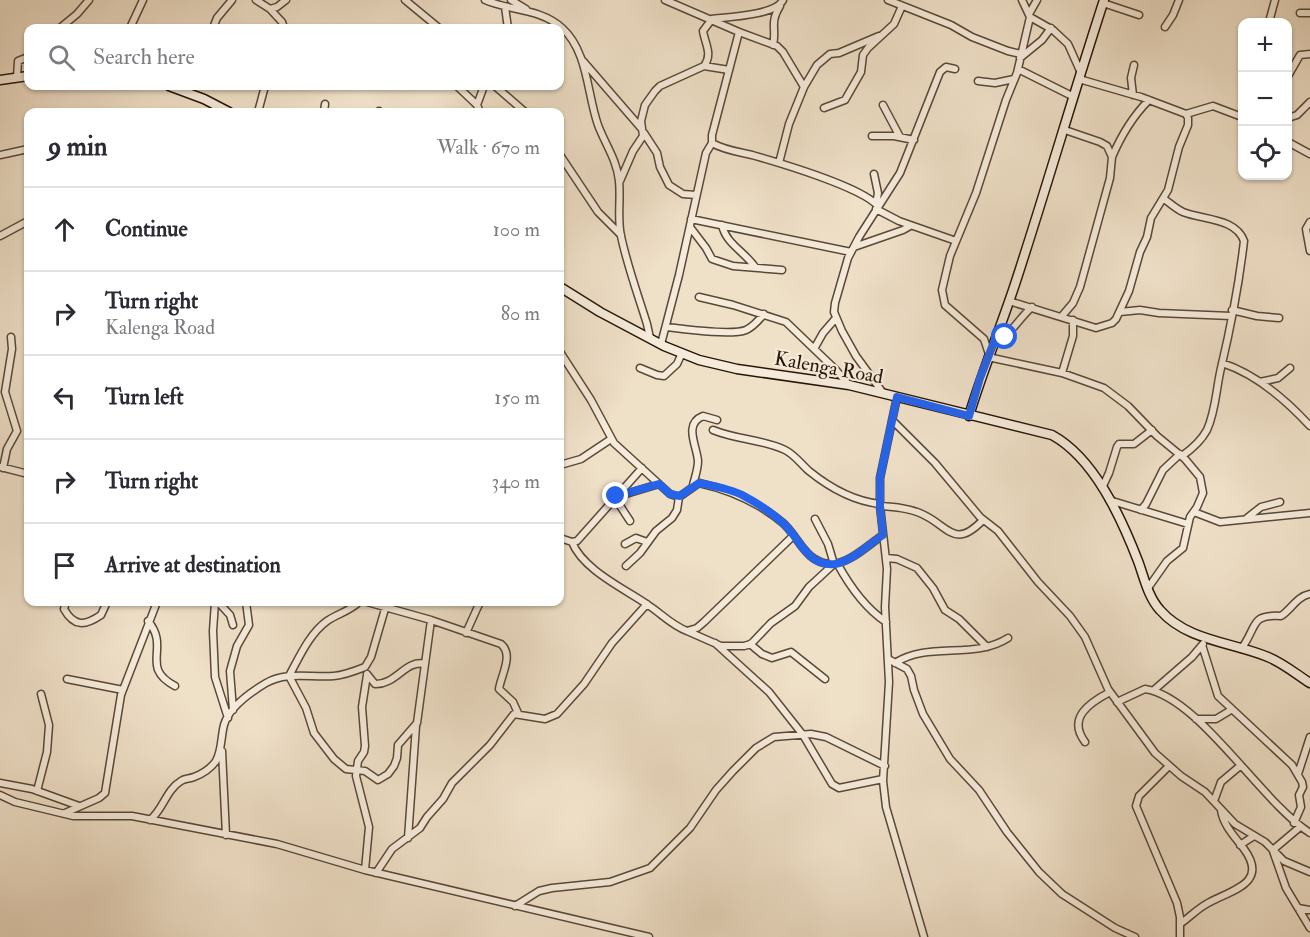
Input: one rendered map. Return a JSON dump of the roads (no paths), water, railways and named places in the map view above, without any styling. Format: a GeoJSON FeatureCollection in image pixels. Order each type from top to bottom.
{"type":"FeatureCollection","features":[{"type":"Feature","properties":{"kind":"main road"},"geometry":{"type":"LineString","coordinates":[[969,416],[1065,130],[1104,1]]}},
{"type":"Feature","properties":{"kind":"main road"},"geometry":{"type":"LineString","coordinates":[[1,78],[24,76]]}},
{"type":"Feature","properties":{"kind":"main road"},"geometry":{"type":"LineString","coordinates":[[191,90],[222,108]]}},
{"type":"Feature","properties":{"kind":"main road","name":"Kalenga Road"},"geometry":{"type":"LineString","coordinates":[[564,291],[661,344],[699,360],[737,369],[849,385],[969,416],[1040,431],[1064,442],[1083,460],[1109,500],[1131,544],[1153,601],[1162,612],[1204,642],[1268,657],[1310,683]]}},
{"type":"Feature","properties":{"kind":"street"},"geometry":{"type":"LineString","coordinates":[[65,24],[89,0]]}},
{"type":"Feature","properties":{"kind":"street"},"geometry":{"type":"LineString","coordinates":[[132,24],[143,0]]}},
{"type":"Feature","properties":{"kind":"street"},"geometry":{"type":"LineString","coordinates":[[215,24],[232,0]]}},
{"type":"Feature","properties":{"kind":"street"},"geometry":{"type":"LineString","coordinates":[[256,0],[270,9],[283,24]]}},
{"type":"Feature","properties":{"kind":"street"},"geometry":{"type":"LineString","coordinates":[[270,9],[286,0]]}},
{"type":"Feature","properties":{"kind":"street"},"geometry":{"type":"LineString","coordinates":[[405,0],[434,24]]}},
{"type":"Feature","properties":{"kind":"street"},"geometry":{"type":"LineString","coordinates":[[485,0],[505,7],[528,10]]}},
{"type":"Feature","properties":{"kind":"street"},"geometry":{"type":"LineString","coordinates":[[511,0],[556,24]]}},
{"type":"Feature","properties":{"kind":"street"},"geometry":{"type":"LineString","coordinates":[[665,0],[699,16],[712,19],[777,46],[804,87]]}},
{"type":"Feature","properties":{"kind":"street"},"geometry":{"type":"LineString","coordinates":[[1022,0],[1030,16],[1051,28],[1071,47],[1080,76],[1186,114],[1214,106],[1238,115]]}},
{"type":"Feature","properties":{"kind":"street"},"geometry":{"type":"LineString","coordinates":[[1037,0],[1030,16],[1018,69],[944,278],[942,298],[951,312],[984,339],[989,356],[1062,373],[1090,382],[1117,396],[1181,455],[1200,477],[1201,499],[1188,524],[1186,542],[1183,548],[1167,561],[1148,588]]}},
{"type":"Feature","properties":{"kind":"street"},"geometry":{"type":"LineString","coordinates":[[1165,27],[1179,0]]}},
{"type":"Feature","properties":{"kind":"street"},"geometry":{"type":"LineString","coordinates":[[1270,18],[1275,0]]}},
{"type":"Feature","properties":{"kind":"street"},"geometry":{"type":"LineString","coordinates":[[1104,1],[1139,15]]}},
{"type":"Feature","properties":{"kind":"street"},"geometry":{"type":"LineString","coordinates":[[824,108],[845,100],[861,72],[863,55],[894,24],[896,2],[951,25],[972,37],[1021,56]]}},
{"type":"Feature","properties":{"kind":"street"},"geometry":{"type":"LineString","coordinates":[[619,182],[643,131],[642,114],[655,91],[660,86],[704,66],[708,61],[709,49],[703,31],[712,19],[765,11],[781,3]]}},
{"type":"Feature","properties":{"kind":"street"},"geometry":{"type":"LineString","coordinates":[[773,45],[775,36],[772,28],[773,20],[781,3]]}},
{"type":"Feature","properties":{"kind":"street"},"geometry":{"type":"LineString","coordinates":[[505,7],[507,24]]}},
{"type":"Feature","properties":{"kind":"street"},"geometry":{"type":"LineString","coordinates":[[1300,13],[1310,13]]}},
{"type":"Feature","properties":{"kind":"street"},"geometry":{"type":"LineString","coordinates":[[1021,56],[1042,40],[1051,28]]}},
{"type":"Feature","properties":{"kind":"street"},"geometry":{"type":"LineString","coordinates":[[564,30],[583,61],[643,131],[657,153],[669,185],[683,194],[696,195]]}},
{"type":"Feature","properties":{"kind":"street"},"geometry":{"type":"LineString","coordinates":[[661,344],[706,153],[712,143],[712,135],[739,32]]}},
{"type":"Feature","properties":{"kind":"street"},"geometry":{"type":"LineString","coordinates":[[779,163],[789,124],[814,69],[830,54],[840,53],[881,36]]}},
{"type":"Feature","properties":{"kind":"street"},"geometry":{"type":"LineString","coordinates":[[1289,72],[1300,55],[1310,54]]}},
{"type":"Feature","properties":{"kind":"street"},"geometry":{"type":"LineString","coordinates":[[17,77],[18,61],[24,59]]}},
{"type":"Feature","properties":{"kind":"street"},"geometry":{"type":"LineString","coordinates":[[583,61],[598,125],[614,158],[619,182],[621,235],[650,338]]}},
{"type":"Feature","properties":{"kind":"street"},"geometry":{"type":"LineString","coordinates":[[1133,95],[1131,78],[1134,65]]}},
{"type":"Feature","properties":{"kind":"street"},"geometry":{"type":"LineString","coordinates":[[704,66],[729,70]]}},
{"type":"Feature","properties":{"kind":"street"},"geometry":{"type":"LineString","coordinates":[[883,393],[856,356],[836,318],[836,303],[853,250],[877,206],[900,173],[940,72],[946,67],[955,69]]}},
{"type":"Feature","properties":{"kind":"street"},"geometry":{"type":"LineString","coordinates":[[1018,69],[1074,97]]}},
{"type":"Feature","properties":{"kind":"street"},"geometry":{"type":"LineString","coordinates":[[978,81],[995,83],[1014,79]]}},
{"type":"Feature","properties":{"kind":"street"},"geometry":{"type":"LineString","coordinates":[[259,108],[264,90]]}},
{"type":"Feature","properties":{"kind":"street"},"geometry":{"type":"LineString","coordinates":[[461,90],[478,108]]}},
{"type":"Feature","properties":{"kind":"street"},"geometry":{"type":"LineString","coordinates":[[477,105],[483,90]]}},
{"type":"Feature","properties":{"kind":"street"},"geometry":{"type":"LineString","coordinates":[[500,90],[520,108]]}},
{"type":"Feature","properties":{"kind":"street"},"geometry":{"type":"LineString","coordinates":[[1062,316],[1073,303],[1080,287],[1110,178],[1112,157],[1121,137],[1149,100]]}},
{"type":"Feature","properties":{"kind":"street"},"geometry":{"type":"LineString","coordinates":[[1292,116],[1297,115],[1310,102]]}},
{"type":"Feature","properties":{"kind":"street"},"geometry":{"type":"LineString","coordinates":[[324,108],[325,104]]}},
{"type":"Feature","properties":{"kind":"street"},"geometry":{"type":"LineString","coordinates":[[883,105],[900,137]]}},
{"type":"Feature","properties":{"kind":"street"},"geometry":{"type":"LineString","coordinates":[[1009,300],[1096,328],[1112,323],[1120,312],[1134,277],[1151,218],[1164,200],[1179,147],[1188,125],[1186,114]]}},
{"type":"Feature","properties":{"kind":"street"},"geometry":{"type":"LineString","coordinates":[[1065,130],[1100,142],[1107,147],[1112,157]]}},
{"type":"Feature","properties":{"kind":"street"},"geometry":{"type":"LineString","coordinates":[[872,136],[914,140]]}},
{"type":"Feature","properties":{"kind":"street"},"geometry":{"type":"LineString","coordinates":[[712,143],[735,152],[779,163],[857,192],[910,226],[956,241]]}},
{"type":"Feature","properties":{"kind":"street"},"geometry":{"type":"LineString","coordinates":[[1292,145],[1310,154]]}},
{"type":"Feature","properties":{"kind":"street"},"geometry":{"type":"LineString","coordinates":[[0,155],[24,150]]}},
{"type":"Feature","properties":{"kind":"street"},"geometry":{"type":"LineString","coordinates":[[614,158],[628,162]]}},
{"type":"Feature","properties":{"kind":"street"},"geometry":{"type":"LineString","coordinates":[[564,161],[598,212],[621,235]]}},
{"type":"Feature","properties":{"kind":"street"},"geometry":{"type":"LineString","coordinates":[[874,174],[878,193],[877,206]]}},
{"type":"Feature","properties":{"kind":"street"},"geometry":{"type":"LineString","coordinates":[[1141,510],[1163,470],[1200,441],[1208,428],[1215,408],[1229,336],[1244,241],[1232,225],[1181,211],[1164,200]]}},
{"type":"Feature","properties":{"kind":"street"},"geometry":{"type":"LineString","coordinates":[[691,219],[853,250],[910,226]]}},
{"type":"Feature","properties":{"kind":"street"},"geometry":{"type":"LineString","coordinates":[[1310,222],[1306,229],[1310,251]]}},
{"type":"Feature","properties":{"kind":"street"},"geometry":{"type":"LineString","coordinates":[[0,236],[24,223]]}},
{"type":"Feature","properties":{"kind":"street"},"geometry":{"type":"LineString","coordinates":[[722,225],[728,240],[755,267]]}},
{"type":"Feature","properties":{"kind":"street"},"geometry":{"type":"LineString","coordinates":[[690,227],[712,260],[733,266],[782,270]]}},
{"type":"Feature","properties":{"kind":"street"},"geometry":{"type":"LineString","coordinates":[[699,297],[786,322],[836,369],[849,385]]}},
{"type":"Feature","properties":{"kind":"street"},"geometry":{"type":"LineString","coordinates":[[994,342],[1005,337],[1032,307]]}},
{"type":"Feature","properties":{"kind":"street"},"geometry":{"type":"LineString","coordinates":[[1120,312],[1140,309],[1159,313],[1232,313],[1279,318]]}},
{"type":"Feature","properties":{"kind":"street"},"geometry":{"type":"LineString","coordinates":[[666,327],[690,331],[733,332],[749,329],[764,314]]}},
{"type":"Feature","properties":{"kind":"street"},"geometry":{"type":"LineString","coordinates":[[814,349],[823,333],[836,318]]}},
{"type":"Feature","properties":{"kind":"street"},"geometry":{"type":"LineString","coordinates":[[1062,373],[1073,336],[1073,320]]}},
{"type":"Feature","properties":{"kind":"street"},"geometry":{"type":"LineString","coordinates":[[11,337],[12,349],[5,392],[17,431],[7,449],[2,467],[24,473]]}},
{"type":"Feature","properties":{"kind":"street"},"geometry":{"type":"LineString","coordinates":[[640,368],[664,376],[677,364],[682,353]]}},
{"type":"Feature","properties":{"kind":"street"},"geometry":{"type":"LineString","coordinates":[[564,360],[591,400],[618,448],[670,494],[680,496]]}},
{"type":"Feature","properties":{"kind":"street"},"geometry":{"type":"LineString","coordinates":[[1222,363],[1243,371],[1260,382],[1310,425]]}},
{"type":"Feature","properties":{"kind":"street"},"geometry":{"type":"LineString","coordinates":[[1260,382],[1278,378],[1290,368]]}},
{"type":"Feature","properties":{"kind":"street"},"geometry":{"type":"LineString","coordinates":[[897,397],[880,478],[880,505],[886,558],[886,622],[890,682],[883,779],[886,807],[924,937]]}},
{"type":"Feature","properties":{"kind":"street"},"geometry":{"type":"LineString","coordinates":[[693,485],[698,466],[692,435],[694,424],[696,419],[703,416],[717,420]]}},
{"type":"Feature","properties":{"kind":"street"},"geometry":{"type":"LineString","coordinates":[[891,420],[935,463],[983,520],[1005,539],[1038,582],[1070,616],[1085,637],[1110,692],[1155,753],[1205,792],[1235,824],[1273,848],[1284,861],[1310,872]]}},
{"type":"Feature","properties":{"kind":"street"},"geometry":{"type":"LineString","coordinates":[[714,430],[727,436],[769,444],[787,451],[812,473],[848,497],[920,513],[954,534],[966,534],[983,520]]}},
{"type":"Feature","properties":{"kind":"street"},"geometry":{"type":"LineString","coordinates":[[1102,488],[1110,473],[1119,444],[1134,444],[1152,430]]}},
{"type":"Feature","properties":{"kind":"street"},"geometry":{"type":"LineString","coordinates":[[564,464],[581,459],[611,439]]}},
{"type":"Feature","properties":{"kind":"street"},"geometry":{"type":"LineString","coordinates":[[564,539],[572,542],[580,538],[642,468]]}},
{"type":"Feature","properties":{"kind":"street"},"geometry":{"type":"LineString","coordinates":[[626,566],[640,553],[656,531],[672,518],[680,496],[699,483],[743,496],[784,524],[811,557],[819,562],[835,564]]}},
{"type":"Feature","properties":{"kind":"street"},"geometry":{"type":"LineString","coordinates":[[616,497],[659,484]]}},
{"type":"Feature","properties":{"kind":"street"},"geometry":{"type":"LineString","coordinates":[[616,497],[630,520]]}},
{"type":"Feature","properties":{"kind":"street"},"geometry":{"type":"LineString","coordinates":[[1109,500],[1188,524]]}},
{"type":"Feature","properties":{"kind":"street"},"geometry":{"type":"LineString","coordinates":[[1247,519],[1261,507],[1280,502]]}},
{"type":"Feature","properties":{"kind":"street"},"geometry":{"type":"LineString","coordinates":[[1194,512],[1220,522],[1282,518],[1310,513]]}},
{"type":"Feature","properties":{"kind":"street"},"geometry":{"type":"LineString","coordinates":[[815,519],[835,564],[859,597],[886,622]]}},
{"type":"Feature","properties":{"kind":"street"},"geometry":{"type":"LineString","coordinates":[[572,542],[578,554],[589,564],[647,604],[669,623],[715,644],[731,647],[755,641],[771,623],[795,606],[809,587],[835,564],[844,561],[883,535]]}},
{"type":"Feature","properties":{"kind":"street"},"geometry":{"type":"LineString","coordinates":[[687,631],[697,628],[704,622],[793,536]]}},
{"type":"Feature","properties":{"kind":"street"},"geometry":{"type":"LineString","coordinates":[[625,544],[638,538],[647,542]]}},
{"type":"Feature","properties":{"kind":"street"},"geometry":{"type":"LineString","coordinates":[[886,558],[917,568],[933,588],[945,610],[959,619],[987,647]]}},
{"type":"Feature","properties":{"kind":"street"},"geometry":{"type":"LineString","coordinates":[[1241,649],[1260,618],[1270,614],[1281,616],[1294,602],[1310,594]]}},
{"type":"Feature","properties":{"kind":"street"},"geometry":{"type":"LineString","coordinates":[[376,873],[392,849],[408,838],[439,805],[452,783],[490,745],[514,714],[545,719],[556,714],[584,684],[612,643],[647,604]]}},
{"type":"Feature","properties":{"kind":"street"},"geometry":{"type":"LineString","coordinates":[[65,606],[64,609],[72,621],[82,623],[101,615],[105,606]]}},
{"type":"Feature","properties":{"kind":"street"},"geometry":{"type":"LineString","coordinates":[[64,813],[99,798],[105,793],[123,690],[154,606]]}},
{"type":"Feature","properties":{"kind":"street"},"geometry":{"type":"LineString","coordinates":[[216,606],[213,631],[215,677],[228,718]]}},
{"type":"Feature","properties":{"kind":"street"},"geometry":{"type":"LineString","coordinates":[[220,606],[230,615],[234,625]]}},
{"type":"Feature","properties":{"kind":"street"},"geometry":{"type":"LineString","coordinates":[[233,710],[230,671],[237,646],[249,625],[247,606]]}},
{"type":"Feature","properties":{"kind":"street"},"geometry":{"type":"LineString","coordinates":[[289,676],[312,637],[323,624],[354,606]]}},
{"type":"Feature","properties":{"kind":"street"},"geometry":{"type":"LineString","coordinates":[[150,820],[156,815],[175,785],[209,768],[216,761],[228,718],[244,699],[278,678],[335,676],[365,667],[371,657],[385,606]]}},
{"type":"Feature","properties":{"kind":"street"},"geometry":{"type":"LineString","coordinates":[[392,606],[505,647],[508,654],[499,689],[513,702],[518,713]]}},
{"type":"Feature","properties":{"kind":"street"},"geometry":{"type":"LineString","coordinates":[[466,633],[478,606]]}},
{"type":"Feature","properties":{"kind":"street"},"geometry":{"type":"LineString","coordinates":[[408,838],[414,740],[430,620]]}},
{"type":"Feature","properties":{"kind":"street"},"geometry":{"type":"LineString","coordinates":[[148,621],[158,640],[156,666],[158,671],[163,679],[175,686]]}},
{"type":"Feature","properties":{"kind":"street"},"geometry":{"type":"LineString","coordinates":[[895,663],[920,653],[987,647],[1008,638]]}},
{"type":"Feature","properties":{"kind":"street"},"geometry":{"type":"LineString","coordinates":[[1154,690],[1192,657],[1204,642]]}},
{"type":"Feature","properties":{"kind":"street"},"geometry":{"type":"LineString","coordinates":[[1204,642],[1218,696],[1285,758],[1298,774],[1303,785],[1299,795],[1301,807],[1297,825],[1273,848]]}},
{"type":"Feature","properties":{"kind":"street"},"geometry":{"type":"LineString","coordinates":[[715,644],[766,689],[803,735],[832,784],[838,788],[883,779]]}},
{"type":"Feature","properties":{"kind":"street"},"geometry":{"type":"LineString","coordinates":[[750,644],[762,654],[772,658],[791,652],[825,679]]}},
{"type":"Feature","properties":{"kind":"street"},"geometry":{"type":"LineString","coordinates":[[888,660],[907,669],[912,676],[914,690],[923,714],[950,759],[979,790],[1007,832],[1039,872],[1062,894],[1109,924],[1135,937]]}},
{"type":"Feature","properties":{"kind":"street"},"geometry":{"type":"LineString","coordinates":[[365,667],[375,684],[384,684],[415,664],[424,664]]}},
{"type":"Feature","properties":{"kind":"street"},"geometry":{"type":"LineString","coordinates":[[365,870],[369,827],[357,785],[357,769],[358,760],[365,746],[362,707],[368,675]]}},
{"type":"Feature","properties":{"kind":"street"},"geometry":{"type":"LineString","coordinates":[[289,676],[306,708],[316,736],[346,770],[365,771],[378,780],[388,774],[397,758],[400,742],[417,723]]}},
{"type":"Feature","properties":{"kind":"street"},"geometry":{"type":"LineString","coordinates":[[67,679],[123,690]]}},
{"type":"Feature","properties":{"kind":"street"},"geometry":{"type":"LineString","coordinates":[[1117,702],[1145,689],[1154,690],[1179,704],[1297,825],[1310,833]]}},
{"type":"Feature","properties":{"kind":"street"},"geometry":{"type":"LineString","coordinates":[[1085,742],[1079,733],[1078,726],[1083,711],[1110,692]]}},
{"type":"Feature","properties":{"kind":"street"},"geometry":{"type":"LineString","coordinates":[[37,791],[47,752],[49,733],[48,717],[41,693]]}},
{"type":"Feature","properties":{"kind":"street"},"geometry":{"type":"LineString","coordinates":[[1196,719],[1216,719],[1231,710]]}},
{"type":"Feature","properties":{"kind":"street"},"geometry":{"type":"LineString","coordinates":[[515,906],[539,891],[610,882],[647,869],[682,837],[724,781],[756,748],[774,737],[803,735],[826,737],[885,766]]}},
{"type":"Feature","properties":{"kind":"street"},"geometry":{"type":"LineString","coordinates":[[1298,774],[1310,737]]}},
{"type":"Feature","properties":{"kind":"street"},"geometry":{"type":"LineString","coordinates":[[221,744],[226,835]]}},
{"type":"Feature","properties":{"kind":"street"},"geometry":{"type":"LineString","coordinates":[[1169,766],[1139,796],[1136,806],[1177,903],[1180,937]]}},
{"type":"Feature","properties":{"kind":"street"},"geometry":{"type":"LineString","coordinates":[[1214,801],[1221,782],[1240,766]]}},
{"type":"Feature","properties":{"kind":"street"},"geometry":{"type":"LineString","coordinates":[[0,783],[37,791],[79,806]]}},
{"type":"Feature","properties":{"kind":"street"},"geometry":{"type":"LineString","coordinates":[[0,795],[15,802],[88,818],[132,816],[277,844],[376,873],[649,937]]}},
{"type":"Feature","properties":{"kind":"street"},"geometry":{"type":"LineString","coordinates":[[1180,924],[1210,901],[1230,894],[1245,885],[1252,872],[1252,866],[1223,818],[1221,809]]}},
{"type":"Feature","properties":{"kind":"street"},"geometry":{"type":"LineString","coordinates":[[1240,845],[1254,836]]}},
{"type":"Feature","properties":{"kind":"street"},"geometry":{"type":"LineString","coordinates":[[1273,848],[1286,888],[1310,928]]}},
{"type":"Feature","properties":{"kind":"street"},"geometry":{"type":"LineString","coordinates":[[1298,909],[1310,910]]}}]}
